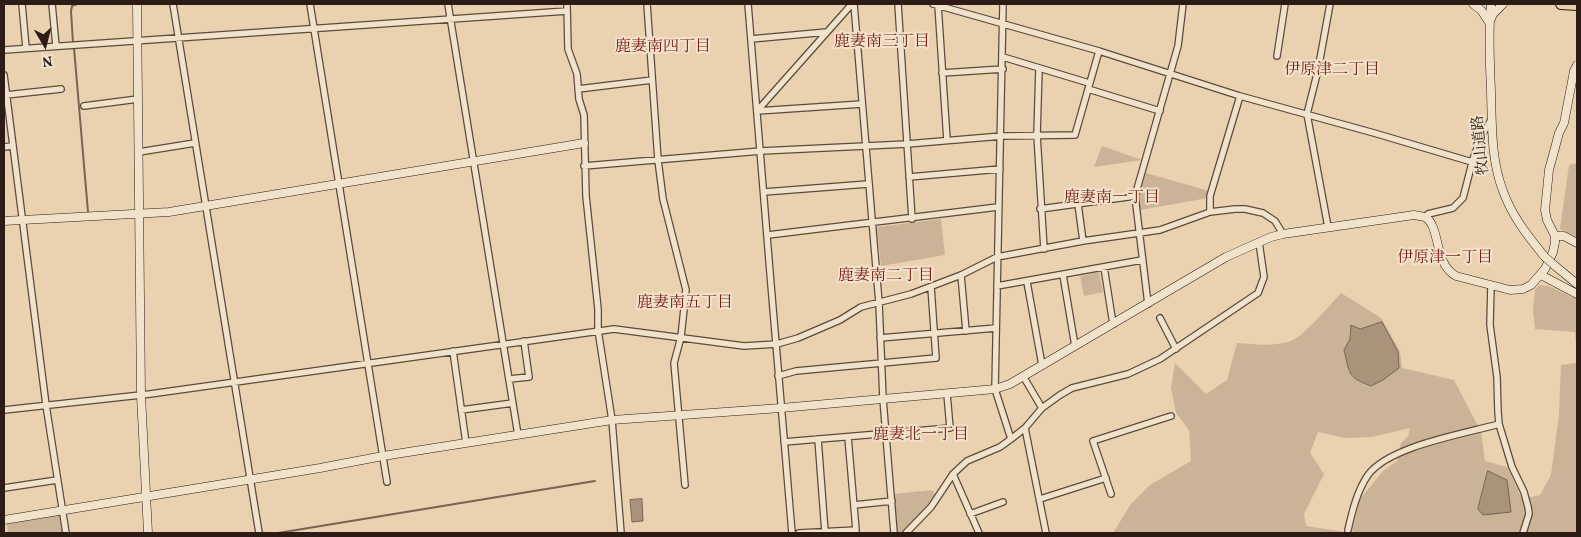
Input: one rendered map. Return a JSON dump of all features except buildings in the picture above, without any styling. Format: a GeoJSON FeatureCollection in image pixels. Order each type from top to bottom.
{"type":"FeatureCollection","features":[{"type":"Feature","properties":{"kind":"highway"},"geometry":{"type":"LineString","coordinates":[[1561,4],[1577,5]]}},
{"type":"Feature","properties":{"kind":"street"},"geometry":{"type":"LineString","coordinates":[[22,4],[26,48]]}},
{"type":"Feature","properties":{"kind":"street"},"geometry":{"type":"LineString","coordinates":[[52,4],[56,46]]}},
{"type":"Feature","properties":{"kind":"street"},"geometry":{"type":"LineString","coordinates":[[137,4],[141,395],[148,533]]}},
{"type":"Feature","properties":{"kind":"street"},"geometry":{"type":"LineString","coordinates":[[173,4],[258,533]]}},
{"type":"Feature","properties":{"kind":"street"},"geometry":{"type":"LineString","coordinates":[[310,4],[387,482]]}},
{"type":"Feature","properties":{"kind":"street"},"geometry":{"type":"LineString","coordinates":[[448,4],[518,435]]}},
{"type":"Feature","properties":{"kind":"street"},"geometry":{"type":"LineString","coordinates":[[647,4],[658,160],[663,199],[686,290],[681,337],[674,363],[685,485]]}},
{"type":"Feature","properties":{"kind":"street"},"geometry":{"type":"LineString","coordinates":[[748,4],[792,533]]}},
{"type":"Feature","properties":{"kind":"street"},"geometry":{"type":"LineString","coordinates":[[757,112],[853,4]]}},
{"type":"Feature","properties":{"kind":"street"},"geometry":{"type":"LineString","coordinates":[[853,4],[879,303],[883,399],[894,533]]}},
{"type":"Feature","properties":{"kind":"street"},"geometry":{"type":"LineString","coordinates":[[898,4],[912,219]]}},
{"type":"Feature","properties":{"kind":"street"},"geometry":{"type":"LineString","coordinates":[[947,140],[935,4],[1099,51],[1240,96],[1472,162]]}},
{"type":"Feature","properties":{"kind":"street"},"geometry":{"type":"LineString","coordinates":[[1003,4],[1002,136],[998,207],[995,389],[1011,439]]}},
{"type":"Feature","properties":{"kind":"street"},"geometry":{"type":"LineString","coordinates":[[1148,304],[1135,196],[1178,46],[1183,4]]}},
{"type":"Feature","properties":{"kind":"street"},"geometry":{"type":"LineString","coordinates":[[1277,56],[1285,4]]}},
{"type":"Feature","properties":{"kind":"street"},"geometry":{"type":"LineString","coordinates":[[1328,227],[1307,114],[1318,70],[1330,4]]}},
{"type":"Feature","properties":{"kind":"street"},"geometry":{"type":"LineString","coordinates":[[1473,4],[1481,10],[1489,22],[1493,14],[1503,4]]}},
{"type":"Feature","properties":{"kind":"street","name":"牧山道路"},"geometry":{"type":"LineString","coordinates":[[1491,4],[1489,22],[1492,118],[1495,161],[1502,190],[1513,214],[1544,256],[1576,282]]}},
{"type":"Feature","properties":{"kind":"street"},"geometry":{"type":"LineString","coordinates":[[4,50],[313,29],[567,7],[568,49],[577,74],[578,99],[584,115],[586,196],[598,309],[598,330],[612,420],[621,533]]}},
{"type":"Feature","properties":{"kind":"street"},"geometry":{"type":"LineString","coordinates":[[751,38],[827,32]]}},
{"type":"Feature","properties":{"kind":"street"},"geometry":{"type":"LineString","coordinates":[[584,166],[761,151],[907,144],[1002,136],[1074,134],[1099,51]]}},
{"type":"Feature","properties":{"kind":"street"},"geometry":{"type":"LineString","coordinates":[[1003,57],[1160,111]]}},
{"type":"Feature","properties":{"kind":"street"},"geometry":{"type":"LineString","coordinates":[[4,520],[383,456],[612,420],[781,408],[995,389],[1010,384],[1226,258],[1259,242],[1283,234],[1328,227],[1414,215],[1426,217],[1431,222],[1441,258],[1450,272],[1456,276],[1510,290],[1523,289],[1531,285],[1541,275],[1553,252],[1555,236],[1547,220],[1545,210],[1549,170],[1559,133],[1564,123],[1577,64]]}},
{"type":"Feature","properties":{"kind":"street"},"geometry":{"type":"LineString","coordinates":[[942,73],[1003,68]]}},
{"type":"Feature","properties":{"kind":"street"},"geometry":{"type":"LineString","coordinates":[[1039,68],[1037,135],[1040,209],[1044,249]]}},
{"type":"Feature","properties":{"kind":"street"},"geometry":{"type":"LineString","coordinates":[[4,75],[6,110],[46,405],[66,533]]}},
{"type":"Feature","properties":{"kind":"street"},"geometry":{"type":"LineString","coordinates":[[578,89],[652,80]]}},
{"type":"Feature","properties":{"kind":"street"},"geometry":{"type":"LineString","coordinates":[[6,95],[61,88]]}},
{"type":"Feature","properties":{"kind":"street"},"geometry":{"type":"LineString","coordinates":[[1210,212],[1210,196],[1240,96]]}},
{"type":"Feature","properties":{"kind":"street"},"geometry":{"type":"LineString","coordinates":[[84,106],[138,99]]}},
{"type":"Feature","properties":{"kind":"street"},"geometry":{"type":"LineString","coordinates":[[757,112],[862,104]]}},
{"type":"Feature","properties":{"kind":"street"},"geometry":{"type":"LineString","coordinates":[[1426,217],[1428,214],[1453,208],[1463,198],[1472,162],[1483,133],[1492,118]]}},
{"type":"Feature","properties":{"kind":"street"},"geometry":{"type":"LineString","coordinates":[[138,152],[195,143]]}},
{"type":"Feature","properties":{"kind":"street"},"geometry":{"type":"LineString","coordinates":[[4,221],[169,212],[584,143]]}},
{"type":"Feature","properties":{"kind":"street"},"geometry":{"type":"LineString","coordinates":[[4,147],[12,146]]}},
{"type":"Feature","properties":{"kind":"street"},"geometry":{"type":"LineString","coordinates":[[909,177],[1000,168]]}},
{"type":"Feature","properties":{"kind":"street"},"geometry":{"type":"LineString","coordinates":[[764,192],[868,184]]}},
{"type":"Feature","properties":{"kind":"street"},"geometry":{"type":"LineString","coordinates":[[1040,209],[1135,196]]}},
{"type":"Feature","properties":{"kind":"street"},"geometry":{"type":"LineString","coordinates":[[1078,204],[1083,241]]}},
{"type":"Feature","properties":{"kind":"street"},"geometry":{"type":"LineString","coordinates":[[768,235],[871,224],[998,207]]}},
{"type":"Feature","properties":{"kind":"street"},"geometry":{"type":"LineString","coordinates":[[4,410],[141,395],[598,330],[619,329],[744,346],[776,344],[798,338],[840,320],[861,307],[931,287],[962,275],[997,257],[1083,241],[1160,230],[1210,212],[1235,209],[1263,213],[1275,221],[1283,234]]}},
{"type":"Feature","properties":{"kind":"street"},"geometry":{"type":"LineString","coordinates":[[1555,236],[1564,236],[1577,243]]}},
{"type":"Feature","properties":{"kind":"street"},"geometry":{"type":"LineString","coordinates":[[906,533],[931,508],[953,474],[967,461],[1000,447],[1025,428],[1042,408],[1060,395],[1072,388],[1128,374],[1160,359],[1258,293],[1264,277],[1259,242]]}},
{"type":"Feature","properties":{"kind":"street"},"geometry":{"type":"LineString","coordinates":[[997,286],[1142,260]]}},
{"type":"Feature","properties":{"kind":"street"},"geometry":{"type":"LineString","coordinates":[[1104,267],[1113,324]]}},
{"type":"Feature","properties":{"kind":"street"},"geometry":{"type":"LineString","coordinates":[[962,275],[966,331]]}},
{"type":"Feature","properties":{"kind":"street"},"geometry":{"type":"LineString","coordinates":[[1063,275],[1075,346]]}},
{"type":"Feature","properties":{"kind":"street"},"geometry":{"type":"LineString","coordinates":[[1541,275],[1577,294]]}},
{"type":"Feature","properties":{"kind":"street"},"geometry":{"type":"LineString","coordinates":[[1027,282],[1042,365]]}},
{"type":"Feature","properties":{"kind":"street"},"geometry":{"type":"LineString","coordinates":[[1491,285],[1490,325],[1497,377],[1499,424],[1512,467],[1524,492],[1528,507],[1529,514],[1523,533]]}},
{"type":"Feature","properties":{"kind":"street"},"geometry":{"type":"LineString","coordinates":[[778,376],[796,371],[936,358],[931,287]]}},
{"type":"Feature","properties":{"kind":"street"},"geometry":{"type":"LineString","coordinates":[[1160,318],[1176,349]]}},
{"type":"Feature","properties":{"kind":"street"},"geometry":{"type":"LineString","coordinates":[[880,338],[996,328]]}},
{"type":"Feature","properties":{"kind":"street"},"geometry":{"type":"LineString","coordinates":[[509,379],[529,377],[524,341]]}},
{"type":"Feature","properties":{"kind":"street"},"geometry":{"type":"LineString","coordinates":[[452,351],[466,443]]}},
{"type":"Feature","properties":{"kind":"street"},"geometry":{"type":"LineString","coordinates":[[1023,376],[1042,408]]}},
{"type":"Feature","properties":{"kind":"street"},"geometry":{"type":"LineString","coordinates":[[784,442],[950,428],[947,394]]}},
{"type":"Feature","properties":{"kind":"street"},"geometry":{"type":"LineString","coordinates":[[461,410],[513,403]]}},
{"type":"Feature","properties":{"kind":"street"},"geometry":{"type":"LineString","coordinates":[[1111,494],[1093,441],[1171,416]]}},
{"type":"Feature","properties":{"kind":"street"},"geometry":{"type":"LineString","coordinates":[[1348,530],[1358,496],[1368,475],[1378,465],[1396,453],[1412,447],[1499,424]]}},
{"type":"Feature","properties":{"kind":"street"},"geometry":{"type":"LineString","coordinates":[[1025,428],[1046,533]]}},
{"type":"Feature","properties":{"kind":"street"},"geometry":{"type":"LineString","coordinates":[[799,533],[856,530],[848,436]]}},
{"type":"Feature","properties":{"kind":"street"},"geometry":{"type":"LineString","coordinates":[[818,439],[825,532]]}},
{"type":"Feature","properties":{"kind":"street"},"geometry":{"type":"LineString","coordinates":[[953,474],[979,533]]}},
{"type":"Feature","properties":{"kind":"street"},"geometry":{"type":"LineString","coordinates":[[1040,499],[1106,478]]}},
{"type":"Feature","properties":{"kind":"street"},"geometry":{"type":"LineString","coordinates":[[4,488],[57,480]]}},
{"type":"Feature","properties":{"kind":"street"},"geometry":{"type":"LineString","coordinates":[[854,505],[892,501]]}},
{"type":"Feature","properties":{"kind":"street"},"geometry":{"type":"LineString","coordinates":[[970,514],[1003,502]]}},
{"type":"Feature","properties":{"kind":"shaded area"},"geometry":{"type":"Polygon","coordinates":[[[1102,146],[1142,160],[1094,167],[1102,146]]]}},
{"type":"Feature","properties":{"kind":"shaded area"},"geometry":{"type":"Polygon","coordinates":[[[1577,163],[1577,237],[1560,229],[1569,165],[1577,163]]]}},
{"type":"Feature","properties":{"kind":"shaded area"},"geometry":{"type":"Polygon","coordinates":[[[1146,173],[1209,191],[1208,198],[1140,210],[1138,196],[1146,173]]]}},
{"type":"Feature","properties":{"kind":"shaded area"},"geometry":{"type":"Polygon","coordinates":[[[941,219],[945,255],[881,266],[877,227],[941,219]]]}},
{"type":"Feature","properties":{"kind":"shaded area"},"geometry":{"type":"Polygon","coordinates":[[[1099,272],[1103,292],[1084,296],[1080,276],[1099,272]]]}},
{"type":"Feature","properties":{"kind":"shaded area"},"geometry":{"type":"Polygon","coordinates":[[[1540,285],[1549,286],[1574,298],[1577,293],[1577,352],[1575,332],[1535,329],[1533,311],[1535,289],[1540,285]]]}},
{"type":"Feature","properties":{"kind":"shaded area"},"geometry":{"type":"Polygon","coordinates":[[[1341,293],[1381,318],[1400,351],[1402,368],[1454,380],[1481,432],[1485,461],[1507,467],[1522,499],[1540,495],[1551,475],[1559,414],[1561,365],[1577,363],[1577,533],[1352,533],[1113,533],[1131,504],[1150,485],[1191,461],[1189,430],[1176,413],[1171,388],[1175,363],[1206,394],[1227,380],[1237,343],[1271,345],[1291,341],[1310,327],[1341,293]],[[1410,428],[1372,437],[1345,438],[1318,432],[1310,453],[1324,474],[1304,514],[1306,526],[1352,533],[1360,499],[1383,471],[1397,461],[1401,443],[1408,436],[1410,428]]]}},
{"type":"Feature","properties":{"kind":"shaded area"},"geometry":{"type":"Polygon","coordinates":[[[1382,322],[1398,352],[1399,368],[1371,386],[1353,377],[1347,364],[1344,350],[1350,339],[1351,325],[1360,329],[1382,322]]]}},
{"type":"Feature","properties":{"kind":"shaded area"},"geometry":{"type":"Polygon","coordinates":[[[1488,471],[1507,480],[1511,512],[1483,515],[1478,509],[1488,471]]]}},
{"type":"Feature","properties":{"kind":"shaded area"},"geometry":{"type":"Polygon","coordinates":[[[932,490],[935,494],[920,515],[902,533],[897,533],[894,494],[932,490]]]}},
{"type":"Feature","properties":{"kind":"shaded area"},"geometry":{"type":"Polygon","coordinates":[[[642,499],[643,521],[632,522],[630,500],[642,499]]]}},
{"type":"Feature","properties":{"kind":"shaded area"},"geometry":{"type":"Polygon","coordinates":[[[59,514],[63,533],[8,533],[7,524],[59,514]]]}},
{"type":"Feature","properties":{"kind":"waterway"},"geometry":{"type":"LineString","coordinates":[[73,43],[71,11],[72,6],[77,4]]}},
{"type":"Feature","properties":{"kind":"waterway"},"geometry":{"type":"LineString","coordinates":[[74,48],[88,212]]}},
{"type":"Feature","properties":{"kind":"waterway"},"geometry":{"type":"LineString","coordinates":[[278,533],[595,481]]}},
{"type":"Feature","properties":{"kind":"district","name":"鹿妻南三丁目"},"geometry":{"type":"Point","coordinates":[882,43]}},
{"type":"Feature","properties":{"kind":"district","name":"鹿妻南四丁目"},"geometry":{"type":"Point","coordinates":[663,48]}},
{"type":"Feature","properties":{"kind":"district","name":"伊原津二丁目"},"geometry":{"type":"Point","coordinates":[1332,71]}},
{"type":"Feature","properties":{"kind":"district","name":"鹿妻南一丁目"},"geometry":{"type":"Point","coordinates":[1112,199]}},
{"type":"Feature","properties":{"kind":"district","name":"伊原津一丁目"},"geometry":{"type":"Point","coordinates":[1445,259]}},
{"type":"Feature","properties":{"kind":"district","name":"鹿妻南二丁目"},"geometry":{"type":"Point","coordinates":[886,277]}},
{"type":"Feature","properties":{"kind":"district","name":"鹿妻南五丁目"},"geometry":{"type":"Point","coordinates":[685,304]}},
{"type":"Feature","properties":{"kind":"district","name":"鹿妻北一丁目"},"geometry":{"type":"Point","coordinates":[921,436]}}]}
